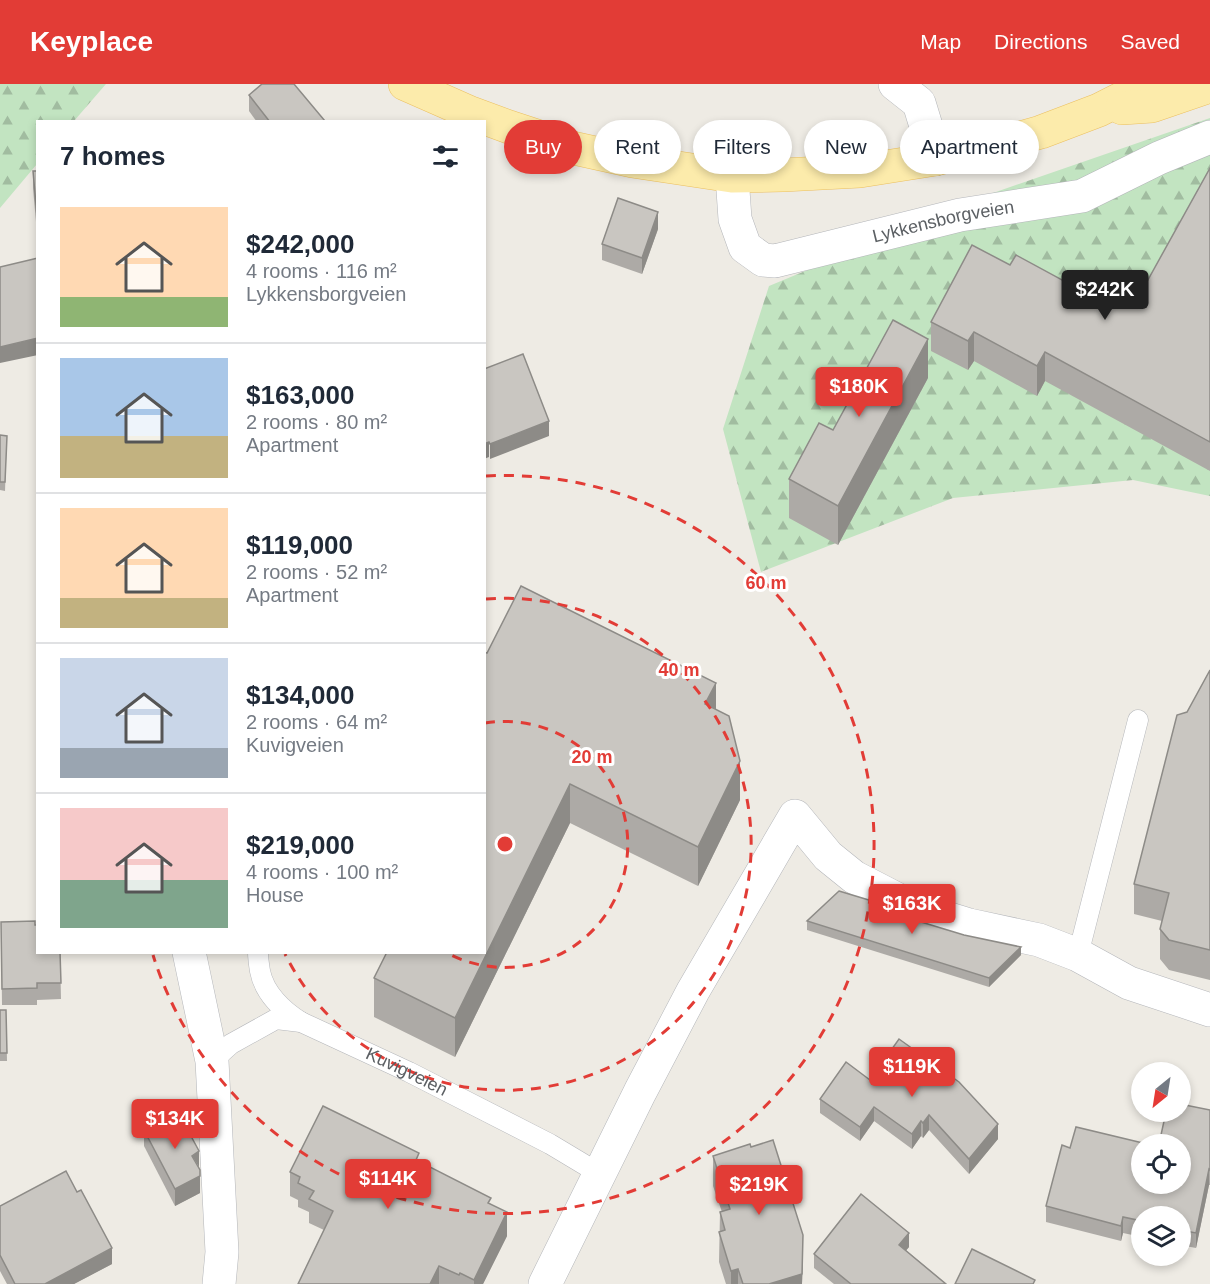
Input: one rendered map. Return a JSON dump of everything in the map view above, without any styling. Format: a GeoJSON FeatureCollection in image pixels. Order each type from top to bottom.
{"type":"FeatureCollection","features":[{"type":"Feature","properties":{"kind":"main road"},"geometry":{"type":"LineString","coordinates":[[405,84],[480,116],[573,148],[632,162],[732,176],[860,171],[900,165]]}},
{"type":"Feature","properties":{"kind":"main road"},"geometry":{"type":"LineString","coordinates":[[1039,133],[1100,110],[1150,84]]}},
{"type":"Feature","properties":{"kind":"main road"},"geometry":{"type":"LineString","coordinates":[[1100,110],[1152,106],[1210,86]]}},
{"type":"Feature","properties":{"kind":"street"},"geometry":{"type":"LineString","coordinates":[[895,84],[919,103],[924,120]]}},
{"type":"Feature","properties":{"kind":"street","name":"Lykkensborgveien"},"geometry":{"type":"LineString","coordinates":[[732,176],[735,219],[746,247],[763,260],[775,261],[960,215],[1082,196],[1159,158],[1210,137]]}},
{"type":"Feature","properties":{"kind":"street"},"geometry":{"type":"LineString","coordinates":[[545,1284],[693,991],[795,816],[828,856],[854,877],[914,908],[969,925],[1039,940],[1078,955],[1129,983],[1210,1010]]}},
{"type":"Feature","properties":{"kind":"street"},"geometry":{"type":"LineString","coordinates":[[189,954],[212,1060],[222,1252],[219,1284]]}},
{"type":"Feature","properties":{"kind":"lane"},"geometry":{"type":"LineString","coordinates":[[1078,955],[1138,720]]}},
{"type":"Feature","properties":{"kind":"lane"},"geometry":{"type":"LineString","coordinates":[[258,954],[260,974],[272,997],[290,1015],[301,1022]]}},
{"type":"Feature","properties":{"kind":"lane","name":"Kuvigveien"},"geometry":{"type":"LineString","coordinates":[[212,1060],[231,1044],[276,1019],[301,1022],[419,1077],[549,1144],[600,1174]]}},
{"type":"Feature","properties":{"kind":"green space"},"geometry":{"type":"Polygon","coordinates":[[[0,84],[106,84],[75,120],[36,120],[36,165],[0,208],[0,84]]]}},
{"type":"Feature","properties":{"kind":"green space"},"geometry":{"type":"Polygon","coordinates":[[[1210,118],[1210,496],[1133,480],[953,498],[761,572],[723,429],[769,286],[993,193],[1210,118]]]}},
{"type":"Feature","properties":{"kind":"building"},"geometry":{"type":"Polygon","coordinates":[[[262,84],[294,84],[324,120],[268,120],[249,95],[262,84]]]}},
{"type":"Feature","properties":{"kind":"building"},"geometry":{"type":"Polygon","coordinates":[[[1210,168],[1210,442],[1045,352],[1037,366],[974,332],[968,341],[931,322],[972,245],[1010,265],[1016,255],[1110,306],[1116,295],[1134,305],[1210,168]]]}},
{"type":"Feature","properties":{"kind":"building"},"geometry":{"type":"Polygon","coordinates":[[[33,171],[36,171],[36,205],[33,171]]]}},
{"type":"Feature","properties":{"kind":"building"},"geometry":{"type":"Polygon","coordinates":[[[618,198],[658,212],[642,258],[602,244],[618,198]]]}},
{"type":"Feature","properties":{"kind":"building"},"geometry":{"type":"Polygon","coordinates":[[[36,258],[36,338],[0,347],[0,267],[36,258]]]}},
{"type":"Feature","properties":{"kind":"building"},"geometry":{"type":"Polygon","coordinates":[[[893,320],[928,339],[838,506],[789,479],[819,423],[833,430],[893,320]]]}},
{"type":"Feature","properties":{"kind":"building"},"geometry":{"type":"Polygon","coordinates":[[[523,354],[549,421],[490,444],[486,443],[486,368],[523,354]]]}},
{"type":"Feature","properties":{"kind":"building"},"geometry":{"type":"Polygon","coordinates":[[[0,435],[7,436],[5,482],[0,482],[0,435]]]}},
{"type":"Feature","properties":{"kind":"building"},"geometry":{"type":"Polygon","coordinates":[[[521,586],[716,683],[705,704],[729,716],[740,761],[698,847],[570,784],[455,1018],[374,978],[386,954],[486,954],[487,653],[521,586]]]}},
{"type":"Feature","properties":{"kind":"building"},"geometry":{"type":"Polygon","coordinates":[[[1210,670],[1210,950],[1169,940],[1160,929],[1169,893],[1134,884],[1177,715],[1187,712],[1210,670]]]}},
{"type":"Feature","properties":{"kind":"building"},"geometry":{"type":"Polygon","coordinates":[[[839,891],[882,904],[908,918],[964,935],[1021,947],[989,978],[807,921],[839,891]]]}},
{"type":"Feature","properties":{"kind":"building"},"geometry":{"type":"Polygon","coordinates":[[[35,921],[36,954],[60,954],[61,983],[37,983],[37,988],[2,989],[1,922],[35,921]]]}},
{"type":"Feature","properties":{"kind":"building"},"geometry":{"type":"Polygon","coordinates":[[[0,1010],[6,1010],[7,1053],[0,1053],[0,1010]]]}},
{"type":"Feature","properties":{"kind":"building"},"geometry":{"type":"Polygon","coordinates":[[[899,1039],[959,1082],[998,1124],[969,1159],[929,1115],[923,1123],[921,1121],[912,1134],[874,1107],[860,1127],[820,1099],[846,1062],[870,1080],[899,1039]]]}},
{"type":"Feature","properties":{"kind":"building"},"geometry":{"type":"Polygon","coordinates":[[[323,1106],[419,1153],[416,1160],[491,1198],[488,1203],[507,1212],[474,1280],[439,1266],[430,1284],[298,1284],[333,1211],[309,1199],[314,1191],[298,1183],[300,1177],[290,1172],[323,1106]]]}},
{"type":"Feature","properties":{"kind":"building"},"geometry":{"type":"Polygon","coordinates":[[[1191,1106],[1210,1110],[1210,1170],[1196,1233],[1191,1232],[1191,1206],[1131,1206],[1131,1219],[1123,1217],[1121,1226],[1046,1206],[1062,1145],[1070,1148],[1076,1127],[1131,1140],[1131,1194],[1191,1194],[1191,1134],[1161,1134],[1164,1122],[1191,1122],[1191,1106]]]}},
{"type":"Feature","properties":{"kind":"building"},"geometry":{"type":"Polygon","coordinates":[[[178,1112],[199,1151],[192,1156],[200,1170],[200,1176],[175,1189],[144,1130],[178,1112]]]}},
{"type":"Feature","properties":{"kind":"building"},"geometry":{"type":"Polygon","coordinates":[[[773,1140],[803,1235],[802,1274],[769,1284],[743,1284],[738,1269],[731,1271],[719,1232],[725,1230],[720,1212],[730,1209],[713,1156],[750,1144],[751,1147],[773,1140]]]}},
{"type":"Feature","properties":{"kind":"building"},"geometry":{"type":"Polygon","coordinates":[[[66,1171],[77,1192],[81,1190],[112,1248],[45,1284],[15,1284],[0,1255],[0,1206],[66,1171]]]}},
{"type":"Feature","properties":{"kind":"building"},"geometry":{"type":"Polygon","coordinates":[[[861,1194],[909,1233],[899,1245],[946,1284],[851,1284],[814,1254],[861,1194]]]}},
{"type":"Feature","properties":{"kind":"building"},"geometry":{"type":"Polygon","coordinates":[[[972,1249],[1035,1280],[1033,1284],[955,1284],[972,1249]]]}}]}
